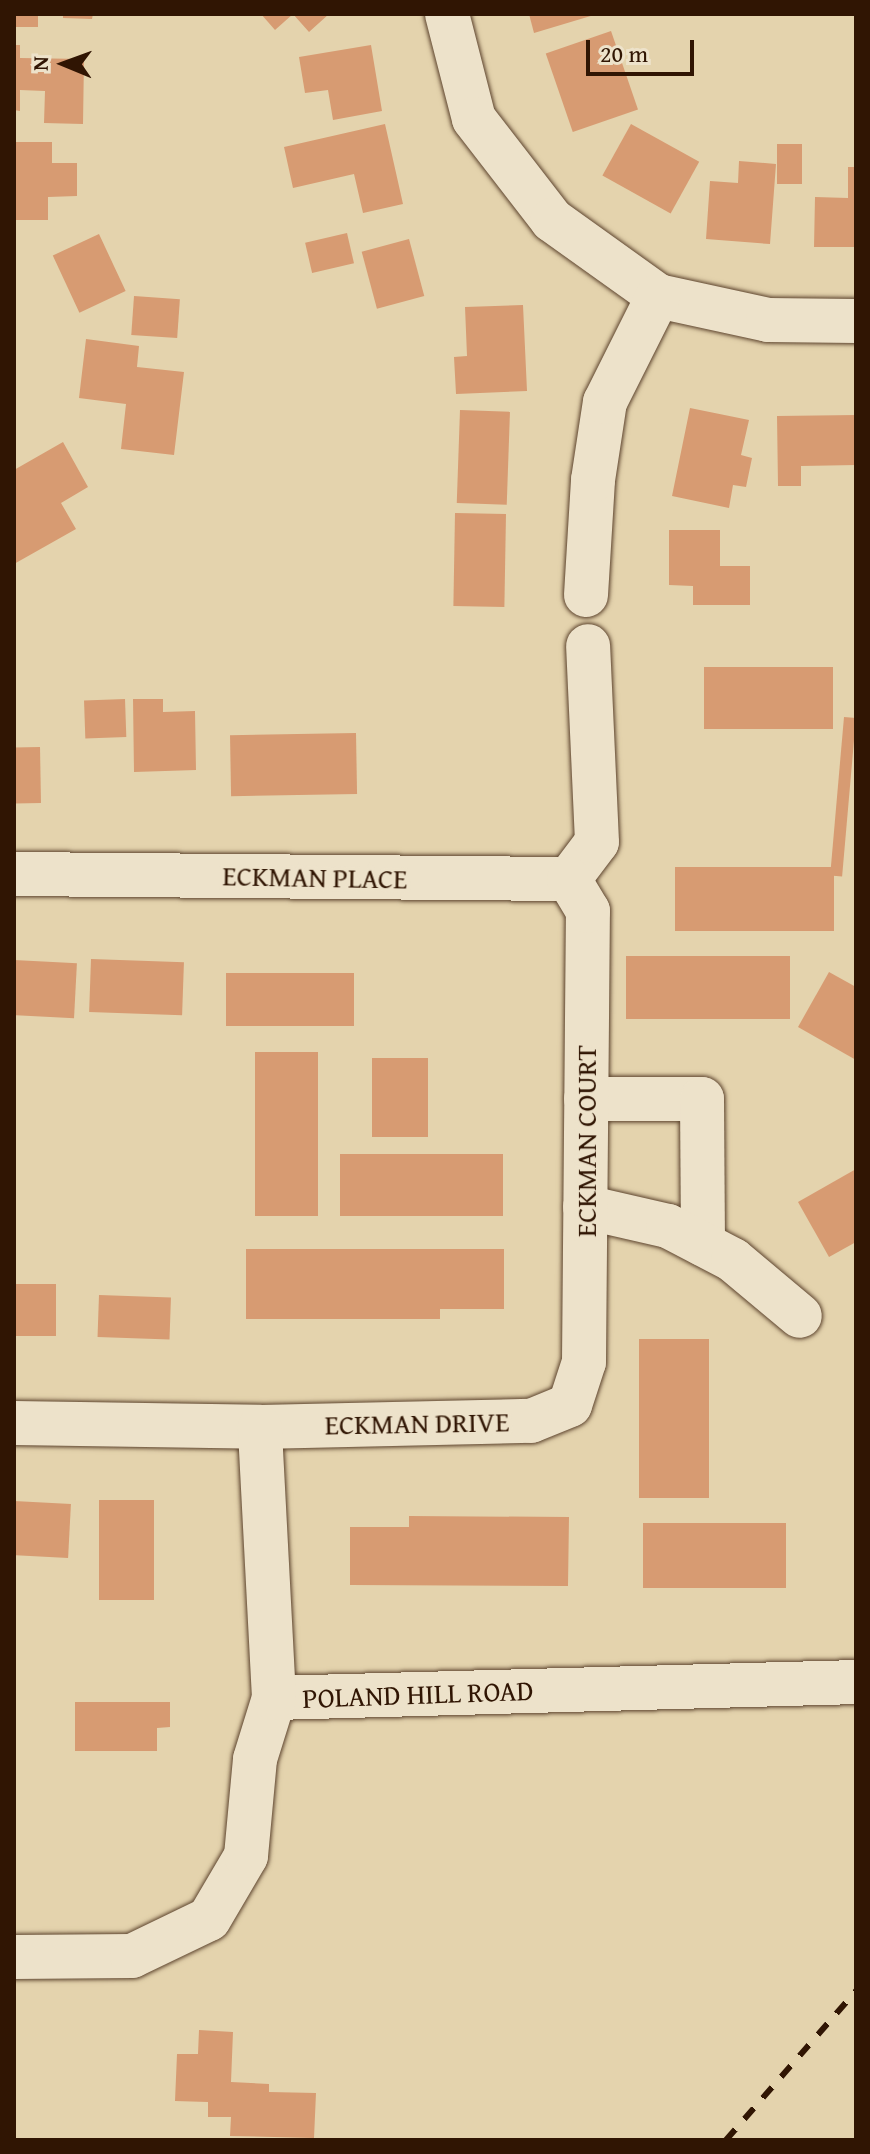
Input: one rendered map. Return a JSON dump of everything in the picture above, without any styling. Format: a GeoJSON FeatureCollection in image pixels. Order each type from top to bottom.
{"type":"FeatureCollection","features":[{"type":"Feature","properties":{"kind":"street"},"geometry":{"type":"LineString","coordinates":[[447,14],[474,119],[552,220],[658,296],[768,320],[856,321]]}},
{"type":"Feature","properties":{"kind":"street"},"geometry":{"type":"LineString","coordinates":[[586,595],[593,480],[605,402],[658,296]]}},
{"type":"Feature","properties":{"kind":"street"},"geometry":{"type":"LineString","coordinates":[[569,879],[597,842],[588,646]]}},
{"type":"Feature","properties":{"kind":"street","name":"ECKMAN PLACE"},"geometry":{"type":"LineString","coordinates":[[14,874],[569,879]]}},
{"type":"Feature","properties":{"kind":"street","name":"ECKMAN COURT"},"geometry":{"type":"LineString","coordinates":[[569,879],[588,911],[584,1362],[570,1405]]}},
{"type":"Feature","properties":{"kind":"street"},"geometry":{"type":"LineString","coordinates":[[586,1099],[702,1099],[703,1244]]}},
{"type":"Feature","properties":{"kind":"street"},"geometry":{"type":"LineString","coordinates":[[585,1207],[668,1226],[733,1260],[800,1316]]}},
{"type":"Feature","properties":{"kind":"street","name":"ECKMAN DRIVE"},"geometry":{"type":"LineString","coordinates":[[14,1423],[260,1427],[531,1421],[570,1405]]}},
{"type":"Feature","properties":{"kind":"street"},"geometry":{"type":"LineString","coordinates":[[260,1427],[274,1698]]}},
{"type":"Feature","properties":{"kind":"street","name":"POLAND HILL ROAD"},"geometry":{"type":"LineString","coordinates":[[14,1957],[132,1956],[209,1919],[246,1856],[255,1759],[274,1698],[856,1682]]}},
{"type":"Feature","properties":{"kind":"building"},"geometry":{"type":"Polygon","coordinates":[[[14,14],[38,14],[38,27],[14,27],[14,14]]]}},
{"type":"Feature","properties":{"kind":"building"},"geometry":{"type":"Polygon","coordinates":[[[63,14],[93,14],[92,19],[63,18],[63,14]]]}},
{"type":"Feature","properties":{"kind":"building"},"geometry":{"type":"Polygon","coordinates":[[[261,14],[293,14],[275,30],[261,14]]]}},
{"type":"Feature","properties":{"kind":"building"},"geometry":{"type":"Polygon","coordinates":[[[293,14],[329,14],[309,32],[293,14]]]}},
{"type":"Feature","properties":{"kind":"building"},"geometry":{"type":"Polygon","coordinates":[[[529,14],[594,14],[594,15],[534,33],[529,14]]]}},
{"type":"Feature","properties":{"kind":"building"},"geometry":{"type":"Polygon","coordinates":[[[611,31],[638,109],[573,132],[546,53],[611,31]]]}},
{"type":"Feature","properties":{"kind":"building"},"geometry":{"type":"Polygon","coordinates":[[[14,45],[20,45],[20,58],[84,59],[83,124],[44,123],[45,91],[20,90],[20,111],[14,110],[14,45]]]}},
{"type":"Feature","properties":{"kind":"building"},"geometry":{"type":"Polygon","coordinates":[[[371,45],[382,111],[333,120],[328,90],[305,93],[299,57],[371,45]]]}},
{"type":"Feature","properties":{"kind":"building"},"geometry":{"type":"Polygon","coordinates":[[[385,124],[403,204],[363,213],[354,174],[293,188],[284,147],[385,124]]]}},
{"type":"Feature","properties":{"kind":"building"},"geometry":{"type":"Polygon","coordinates":[[[631,124],[699,162],[671,213],[602,176],[631,124]]]}},
{"type":"Feature","properties":{"kind":"building"},"geometry":{"type":"Polygon","coordinates":[[[14,142],[52,142],[52,163],[77,163],[77,196],[48,197],[48,220],[14,220],[14,142]]]}},
{"type":"Feature","properties":{"kind":"building"},"geometry":{"type":"Polygon","coordinates":[[[777,144],[802,144],[802,184],[777,184],[777,144]]]}},
{"type":"Feature","properties":{"kind":"building"},"geometry":{"type":"Polygon","coordinates":[[[739,161],[776,164],[770,244],[706,239],[710,181],[738,183],[739,161]]]}},
{"type":"Feature","properties":{"kind":"building"},"geometry":{"type":"Polygon","coordinates":[[[848,167],[856,167],[856,247],[814,247],[815,197],[848,198],[848,167]]]}},
{"type":"Feature","properties":{"kind":"building"},"geometry":{"type":"Polygon","coordinates":[[[347,233],[354,263],[312,273],[305,243],[347,233]]]}},
{"type":"Feature","properties":{"kind":"building"},"geometry":{"type":"Polygon","coordinates":[[[99,234],[126,291],[79,313],[53,256],[99,234]]]}},
{"type":"Feature","properties":{"kind":"building"},"geometry":{"type":"Polygon","coordinates":[[[409,239],[424,296],[377,309],[362,252],[409,239]]]}},
{"type":"Feature","properties":{"kind":"building"},"geometry":{"type":"Polygon","coordinates":[[[134,296],[180,299],[177,338],[131,335],[134,296]]]}},
{"type":"Feature","properties":{"kind":"building"},"geometry":{"type":"Polygon","coordinates":[[[523,305],[527,391],[456,394],[454,357],[467,356],[465,307],[523,305]]]}},
{"type":"Feature","properties":{"kind":"building"},"geometry":{"type":"Polygon","coordinates":[[[86,339],[139,346],[137,367],[184,372],[174,455],[121,449],[126,404],[79,398],[86,339]]]}},
{"type":"Feature","properties":{"kind":"building"},"geometry":{"type":"Polygon","coordinates":[[[690,408],[749,420],[741,455],[752,458],[746,487],[733,485],[729,508],[672,496],[690,408]]]}},
{"type":"Feature","properties":{"kind":"building"},"geometry":{"type":"Polygon","coordinates":[[[460,410],[510,412],[507,505],[457,503],[460,410]]]}},
{"type":"Feature","properties":{"kind":"building"},"geometry":{"type":"Polygon","coordinates":[[[856,415],[856,465],[801,466],[801,486],[778,486],[777,416],[856,415]]]}},
{"type":"Feature","properties":{"kind":"building"},"geometry":{"type":"Polygon","coordinates":[[[63,442],[88,487],[61,503],[76,529],[14,564],[14,470],[63,442]]]}},
{"type":"Feature","properties":{"kind":"building"},"geometry":{"type":"Polygon","coordinates":[[[455,513],[506,514],[504,607],[453,606],[455,513]]]}},
{"type":"Feature","properties":{"kind":"building"},"geometry":{"type":"Polygon","coordinates":[[[669,530],[720,530],[720,566],[750,566],[750,605],[693,605],[693,586],[669,585],[669,530]]]}},
{"type":"Feature","properties":{"kind":"building"},"geometry":{"type":"Polygon","coordinates":[[[704,667],[833,667],[833,729],[704,729],[704,667]]]}},
{"type":"Feature","properties":{"kind":"building"},"geometry":{"type":"Polygon","coordinates":[[[125,699],[126,737],[85,738],[84,700],[125,699]]]}},
{"type":"Feature","properties":{"kind":"building"},"geometry":{"type":"Polygon","coordinates":[[[133,699],[163,699],[163,712],[195,711],[196,770],[134,772],[133,699]]]}},
{"type":"Feature","properties":{"kind":"building"},"geometry":{"type":"Polygon","coordinates":[[[844,717],[856,718],[842,876],[830,875],[844,717]]]}},
{"type":"Feature","properties":{"kind":"building"},"geometry":{"type":"Polygon","coordinates":[[[356,733],[357,794],[231,796],[230,735],[356,733]]]}},
{"type":"Feature","properties":{"kind":"building"},"geometry":{"type":"Polygon","coordinates":[[[14,747],[40,747],[41,803],[15,803],[14,747]]]}},
{"type":"Feature","properties":{"kind":"building"},"geometry":{"type":"Polygon","coordinates":[[[675,867],[834,867],[834,931],[675,931],[675,867]]]}},
{"type":"Feature","properties":{"kind":"building"},"geometry":{"type":"Polygon","coordinates":[[[626,956],[790,956],[790,1019],[626,1019],[626,956]]]}},
{"type":"Feature","properties":{"kind":"building"},"geometry":{"type":"Polygon","coordinates":[[[91,959],[184,962],[182,1015],[89,1012],[91,959]]]}},
{"type":"Feature","properties":{"kind":"building"},"geometry":{"type":"Polygon","coordinates":[[[14,960],[77,963],[74,1018],[14,1015],[14,960]]]}},
{"type":"Feature","properties":{"kind":"building"},"geometry":{"type":"Polygon","coordinates":[[[829,972],[856,987],[856,1060],[798,1027],[829,972]]]}},
{"type":"Feature","properties":{"kind":"building"},"geometry":{"type":"Polygon","coordinates":[[[226,973],[354,973],[354,1026],[226,1026],[226,973]]]}},
{"type":"Feature","properties":{"kind":"building"},"geometry":{"type":"Polygon","coordinates":[[[255,1052],[318,1052],[318,1216],[255,1216],[255,1052]]]}},
{"type":"Feature","properties":{"kind":"building"},"geometry":{"type":"Polygon","coordinates":[[[372,1058],[428,1058],[428,1137],[372,1137],[372,1058]]]}},
{"type":"Feature","properties":{"kind":"building"},"geometry":{"type":"Polygon","coordinates":[[[340,1154],[503,1154],[503,1216],[340,1216],[340,1154]]]}},
{"type":"Feature","properties":{"kind":"building"},"geometry":{"type":"Polygon","coordinates":[[[856,1169],[856,1242],[829,1257],[798,1202],[856,1169]]]}},
{"type":"Feature","properties":{"kind":"building"},"geometry":{"type":"Polygon","coordinates":[[[246,1249],[504,1249],[504,1309],[440,1309],[440,1319],[246,1319],[246,1249]]]}},
{"type":"Feature","properties":{"kind":"building"},"geometry":{"type":"Polygon","coordinates":[[[14,1284],[56,1284],[56,1336],[14,1336],[14,1284]]]}},
{"type":"Feature","properties":{"kind":"building"},"geometry":{"type":"Polygon","coordinates":[[[99,1295],[171,1298],[169,1339],[98,1337],[99,1295]]]}},
{"type":"Feature","properties":{"kind":"building"},"geometry":{"type":"Polygon","coordinates":[[[639,1339],[709,1339],[709,1498],[639,1498],[639,1339]]]}},
{"type":"Feature","properties":{"kind":"building"},"geometry":{"type":"Polygon","coordinates":[[[99,1500],[154,1500],[154,1600],[99,1600],[99,1500]]]}},
{"type":"Feature","properties":{"kind":"building"},"geometry":{"type":"Polygon","coordinates":[[[14,1501],[71,1504],[68,1558],[14,1555],[14,1501]]]}},
{"type":"Feature","properties":{"kind":"building"},"geometry":{"type":"Polygon","coordinates":[[[409,1516],[569,1517],[568,1586],[350,1585],[350,1527],[409,1527],[409,1516]]]}},
{"type":"Feature","properties":{"kind":"building"},"geometry":{"type":"Polygon","coordinates":[[[643,1523],[786,1523],[786,1588],[643,1588],[643,1523]]]}},
{"type":"Feature","properties":{"kind":"building"},"geometry":{"type":"Polygon","coordinates":[[[75,1702],[170,1702],[170,1727],[157,1728],[157,1751],[75,1751],[75,1702]]]}},
{"type":"Feature","properties":{"kind":"building"},"geometry":{"type":"Polygon","coordinates":[[[199,2030],[233,2032],[231,2082],[269,2084],[269,2092],[316,2093],[314,2138],[230,2136],[231,2117],[208,2117],[208,2102],[175,2101],[177,2054],[198,2054],[199,2030]]]}},
{"type":"Feature","properties":{"kind":"railway"},"geometry":{"type":"LineString","coordinates":[[726,2140],[856,1991]]}}]}
